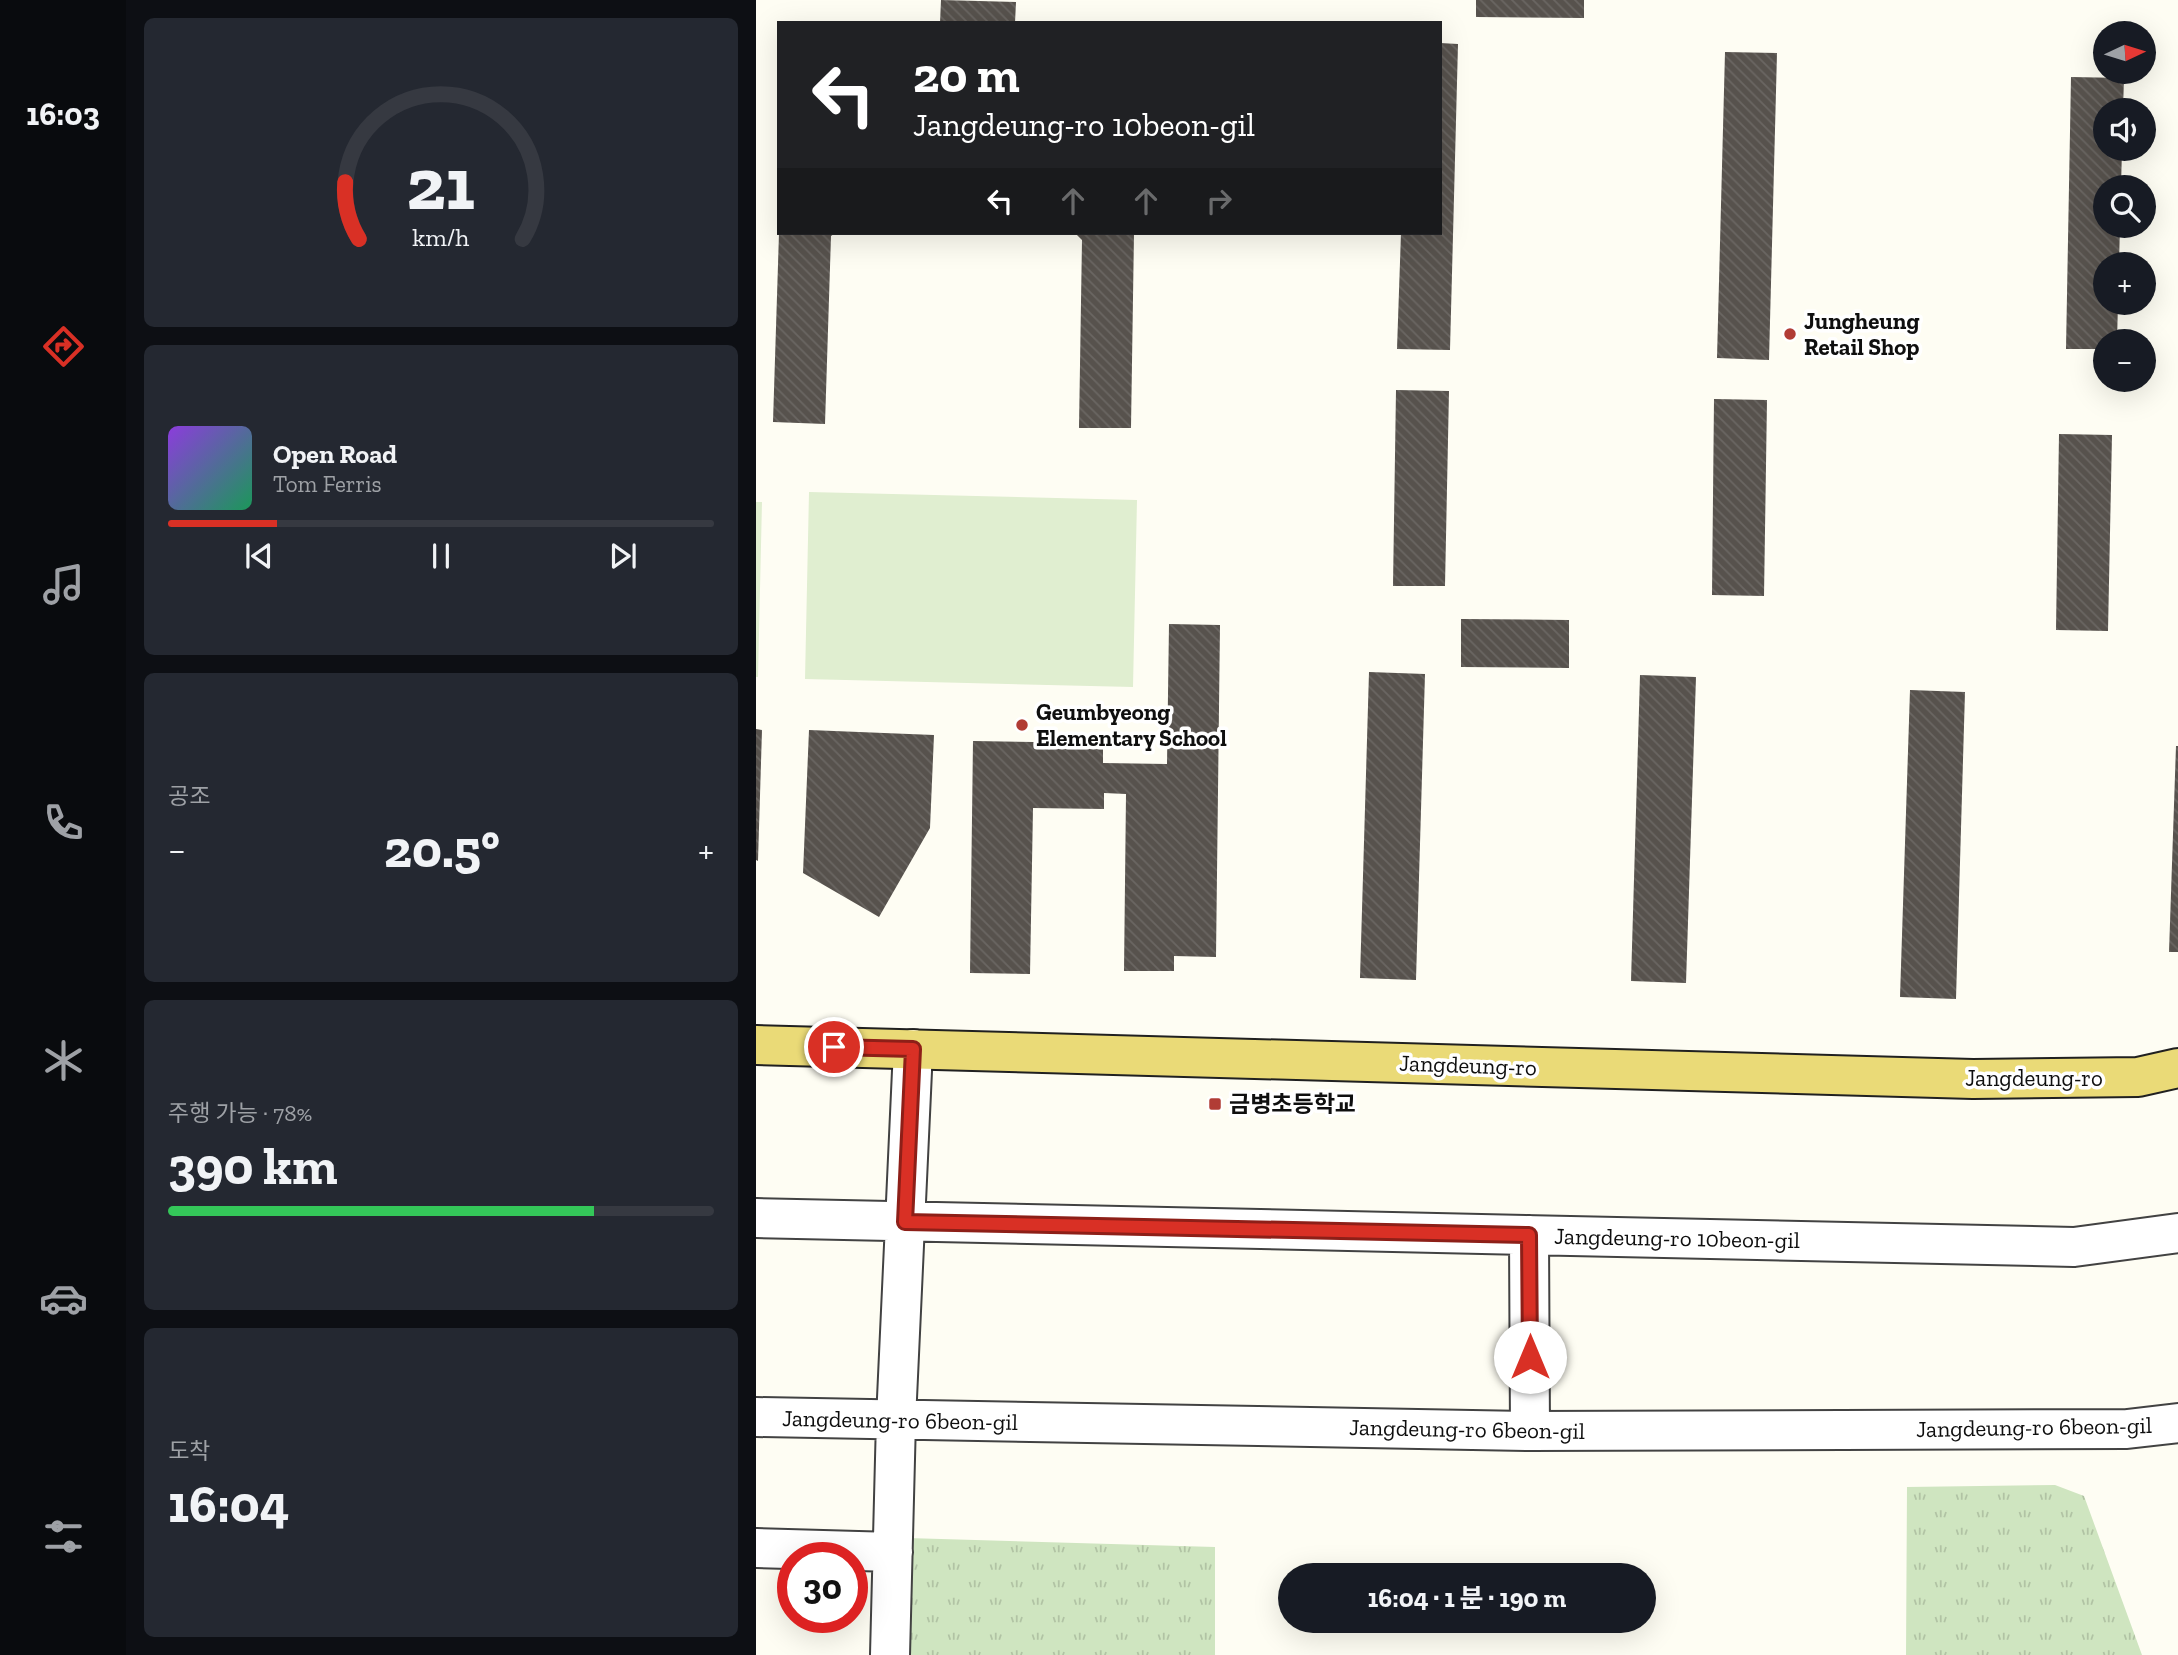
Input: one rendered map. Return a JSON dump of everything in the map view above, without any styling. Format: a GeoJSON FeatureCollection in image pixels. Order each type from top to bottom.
{"type":"FeatureCollection","features":[{"type":"Feature","properties":{"kind":"main road","name":"Jangdeung-ro"},"geometry":{"type":"LineString","coordinates":[[756,1045],[1973,1079],[2138,1077],[2178,1068]]}},
{"type":"Feature","properties":{"kind":"street"},"geometry":{"type":"LineString","coordinates":[[890,1655],[896,1420],[913,1049]]}},
{"type":"Feature","properties":{"kind":"street","name":"Jangdeung-ro 10beon-gil"},"geometry":{"type":"LineString","coordinates":[[756,1218],[2074,1247],[2178,1233]]}},
{"type":"Feature","properties":{"kind":"street"},"geometry":{"type":"LineString","coordinates":[[1529,1235],[1530,1431]]}},
{"type":"Feature","properties":{"kind":"street","name":"Jangdeung-ro 6beon-gil"},"geometry":{"type":"LineString","coordinates":[[756,1417],[1530,1431],[2127,1429],[2178,1423]]}},
{"type":"Feature","properties":{"kind":"street"},"geometry":{"type":"LineString","coordinates":[[756,1548],[893,1552]]}},
{"type":"Feature","properties":{"kind":"green space"},"geometry":{"type":"Polygon","coordinates":[[[809,492],[1137,500],[1133,687],[805,679],[809,492]]]}},
{"type":"Feature","properties":{"kind":"green space"},"geometry":{"type":"Polygon","coordinates":[[[756,502],[762,502],[758,677],[756,677],[756,502]]]}},
{"type":"Feature","properties":{"kind":"green space"},"geometry":{"type":"Polygon","coordinates":[[[2055,1485],[2084,1496],[2142,1655],[1906,1655],[1907,1487],[2055,1485]]]}},
{"type":"Feature","properties":{"kind":"green space"},"geometry":{"type":"Polygon","coordinates":[[[907,1538],[1215,1547],[1215,1655],[906,1655],[907,1538]]]}},
{"type":"Feature","properties":{"kind":"building"},"geometry":{"type":"Polygon","coordinates":[[[941,0],[1016,2],[1015,21],[940,21],[941,0]]]}},
{"type":"Feature","properties":{"kind":"building"},"geometry":{"type":"Polygon","coordinates":[[[1476,0],[1584,0],[1584,18],[1476,17],[1476,0]]]}},
{"type":"Feature","properties":{"kind":"building"},"geometry":{"type":"Polygon","coordinates":[[[1442,43],[1458,44],[1450,350],[1397,349],[1401,235],[1442,235],[1442,43]]]}},
{"type":"Feature","properties":{"kind":"building"},"geometry":{"type":"Polygon","coordinates":[[[1725,52],[1777,53],[1769,360],[1717,358],[1725,52]]]}},
{"type":"Feature","properties":{"kind":"building"},"geometry":{"type":"Polygon","coordinates":[[[2071,77],[2093,77],[2093,84],[2124,84],[2123,98],[2093,98],[2093,161],[2122,161],[2121,175],[2093,175],[2093,238],[2120,238],[2119,252],[2093,252],[2093,315],[2118,315],[2117,329],[2093,329],[2093,349],[2066,349],[2071,77]]]}},
{"type":"Feature","properties":{"kind":"building"},"geometry":{"type":"Polygon","coordinates":[[[779,235],[832,235],[825,424],[773,422],[779,235]]]}},
{"type":"Feature","properties":{"kind":"building"},"geometry":{"type":"Polygon","coordinates":[[[1077,235],[1134,235],[1131,428],[1079,428],[1082,240],[1077,235]]]}},
{"type":"Feature","properties":{"kind":"building"},"geometry":{"type":"Polygon","coordinates":[[[1396,390],[1449,391],[1445,586],[1393,586],[1396,390]]]}},
{"type":"Feature","properties":{"kind":"building"},"geometry":{"type":"Polygon","coordinates":[[[1714,399],[1767,400],[1764,596],[1712,595],[1714,399]]]}},
{"type":"Feature","properties":{"kind":"building"},"geometry":{"type":"Polygon","coordinates":[[[2059,434],[2112,435],[2108,631],[2056,630],[2059,434]]]}},
{"type":"Feature","properties":{"kind":"building"},"geometry":{"type":"Polygon","coordinates":[[[1461,619],[1569,620],[1569,668],[1461,667],[1461,619]]]}},
{"type":"Feature","properties":{"kind":"building"},"geometry":{"type":"Polygon","coordinates":[[[1169,624],[1220,625],[1216,957],[1174,956],[1174,971],[1124,971],[1126,794],[1104,793],[1104,809],[1033,808],[1030,974],[970,973],[973,741],[1103,743],[1103,763],[1167,764],[1169,624]]]}},
{"type":"Feature","properties":{"kind":"building"},"geometry":{"type":"Polygon","coordinates":[[[1369,672],[1425,674],[1416,980],[1360,978],[1369,672]]]}},
{"type":"Feature","properties":{"kind":"building"},"geometry":{"type":"Polygon","coordinates":[[[1640,675],[1696,677],[1686,983],[1631,981],[1640,675]]]}},
{"type":"Feature","properties":{"kind":"building"},"geometry":{"type":"Polygon","coordinates":[[[1910,690],[1965,692],[1956,999],[1900,997],[1910,690]]]}},
{"type":"Feature","properties":{"kind":"building"},"geometry":{"type":"Polygon","coordinates":[[[756,729],[762,730],[758,861],[756,860],[756,729]]]}},
{"type":"Feature","properties":{"kind":"building"},"geometry":{"type":"Polygon","coordinates":[[[809,730],[934,735],[930,828],[879,917],[803,873],[809,730]]]}},
{"type":"Feature","properties":{"kind":"building"},"geometry":{"type":"Polygon","coordinates":[[[2176,746],[2178,952],[2169,952],[2176,746]]]}},
{"type":"Feature","properties":{"kind":"place","name":"Jungheung Retail Shop"},"geometry":{"type":"Point","coordinates":[1790,334]}},
{"type":"Feature","properties":{"kind":"place","name":"Geumbyeong Elementary School"},"geometry":{"type":"Point","coordinates":[1022,725]}},
{"type":"Feature","properties":{"kind":"place","name":"금병초등학교"},"geometry":{"type":"Point","coordinates":[1215,1104]}},
{"type":"Feature","properties":{"kind":"route"},"geometry":{"type":"LineString","coordinates":[[834,1047],[913,1049],[905,1222],[1529,1235],[1530,1357]]}}]}
